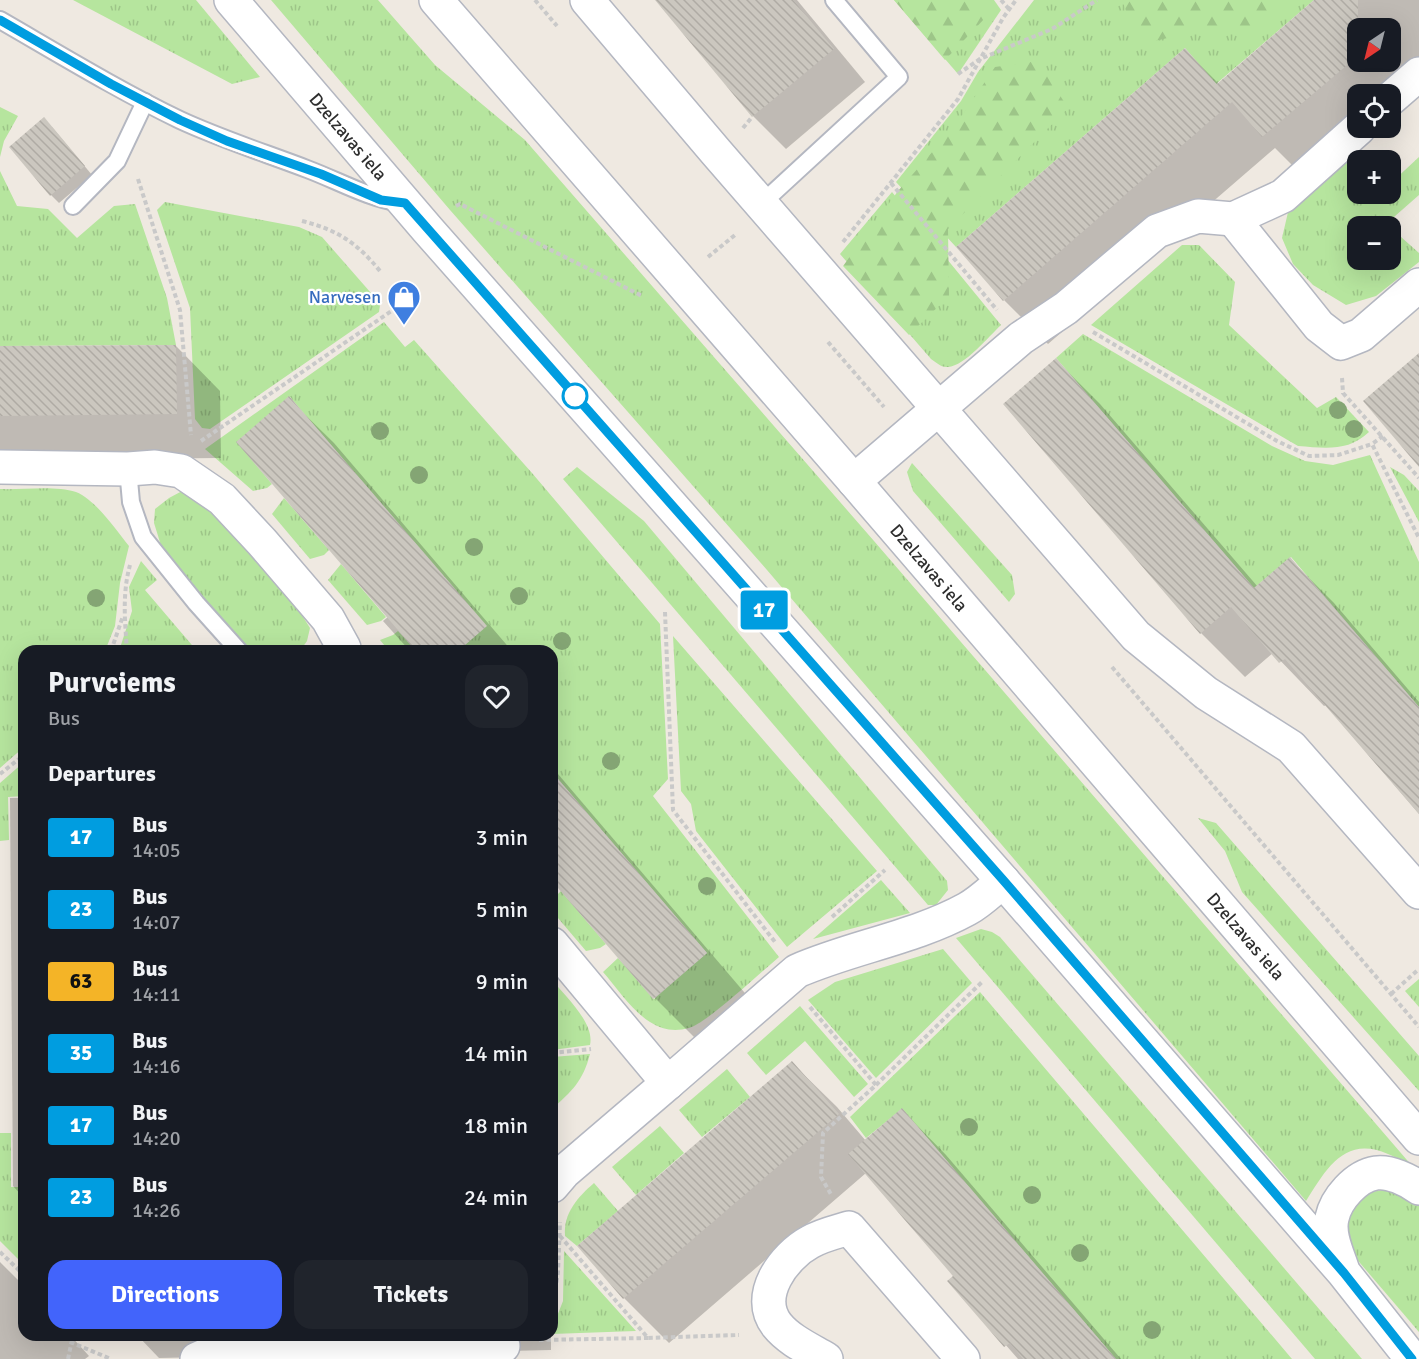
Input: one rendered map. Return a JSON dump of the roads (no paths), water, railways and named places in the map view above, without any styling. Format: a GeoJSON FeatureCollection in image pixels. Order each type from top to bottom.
{"type":"FeatureCollection","features":[{"type":"Feature","properties":{"kind":"street","name":"Dzelzavas iela"},"geometry":{"type":"LineString","coordinates":[[231,0],[405,203],[1004,881],[1344,1273],[1412,1359]]}},
{"type":"Feature","properties":{"kind":"street","name":"Dzelzavas iela"},"geometry":{"type":"LineString","coordinates":[[436,0],[854,481],[1419,1138]]}},
{"type":"Feature","properties":{"kind":"street"},"geometry":{"type":"LineString","coordinates":[[587,0],[761,204],[1137,636],[1206,693],[1291,747],[1419,892]]}},
{"type":"Feature","properties":{"kind":"street"},"geometry":{"type":"LineString","coordinates":[[1401,90],[1419,74]]}},
{"type":"Feature","properties":{"kind":"street"},"geometry":{"type":"LineString","coordinates":[[854,481],[1021,338],[1066,308],[1158,231],[1198,216],[1233,219],[1283,196],[1348,138]]}},
{"type":"Feature","properties":{"kind":"street"},"geometry":{"type":"LineString","coordinates":[[1233,219],[1319,326],[1341,343],[1361,334],[1419,285]]}},
{"type":"Feature","properties":{"kind":"street"},"geometry":{"type":"LineString","coordinates":[[0,467],[128,469],[155,467],[188,459],[328,619],[342,645]]}},
{"type":"Feature","properties":{"kind":"street"},"geometry":{"type":"LineString","coordinates":[[558,1179],[797,971],[821,960],[933,925],[968,909],[1004,881]]}},
{"type":"Feature","properties":{"kind":"street"},"geometry":{"type":"LineString","coordinates":[[558,951],[668,1083]]}},
{"type":"Feature","properties":{"kind":"street"},"geometry":{"type":"LineString","coordinates":[[1344,1273],[1333,1239],[1331,1219],[1342,1196],[1355,1183],[1375,1173],[1393,1175],[1419,1188]]}},
{"type":"Feature","properties":{"kind":"street"},"geometry":{"type":"LineString","coordinates":[[826,1359],[785,1334],[770,1312],[769,1295],[776,1275],[789,1258],[807,1243],[849,1228],[963,1359]]}},
{"type":"Feature","properties":{"kind":"street"},"geometry":{"type":"LineString","coordinates":[[197,1359],[213,1352],[514,1345]]}},
{"type":"Feature","properties":{"kind":"lane"},"geometry":{"type":"LineString","coordinates":[[761,204],[899,77],[834,0]]}},
{"type":"Feature","properties":{"kind":"lane"},"geometry":{"type":"LineString","coordinates":[[0,20],[145,102],[227,141],[321,174],[381,200],[405,203]]}},
{"type":"Feature","properties":{"kind":"lane"},"geometry":{"type":"LineString","coordinates":[[73,206],[117,160],[145,102]]}},
{"type":"Feature","properties":{"kind":"lane"},"geometry":{"type":"LineString","coordinates":[[128,469],[132,502],[143,537],[196,603],[234,645]]}},
{"type":"Feature","properties":{"kind":"place","name":"Narvesen"},"geometry":{"type":"Point","coordinates":[404,326]}}]}
